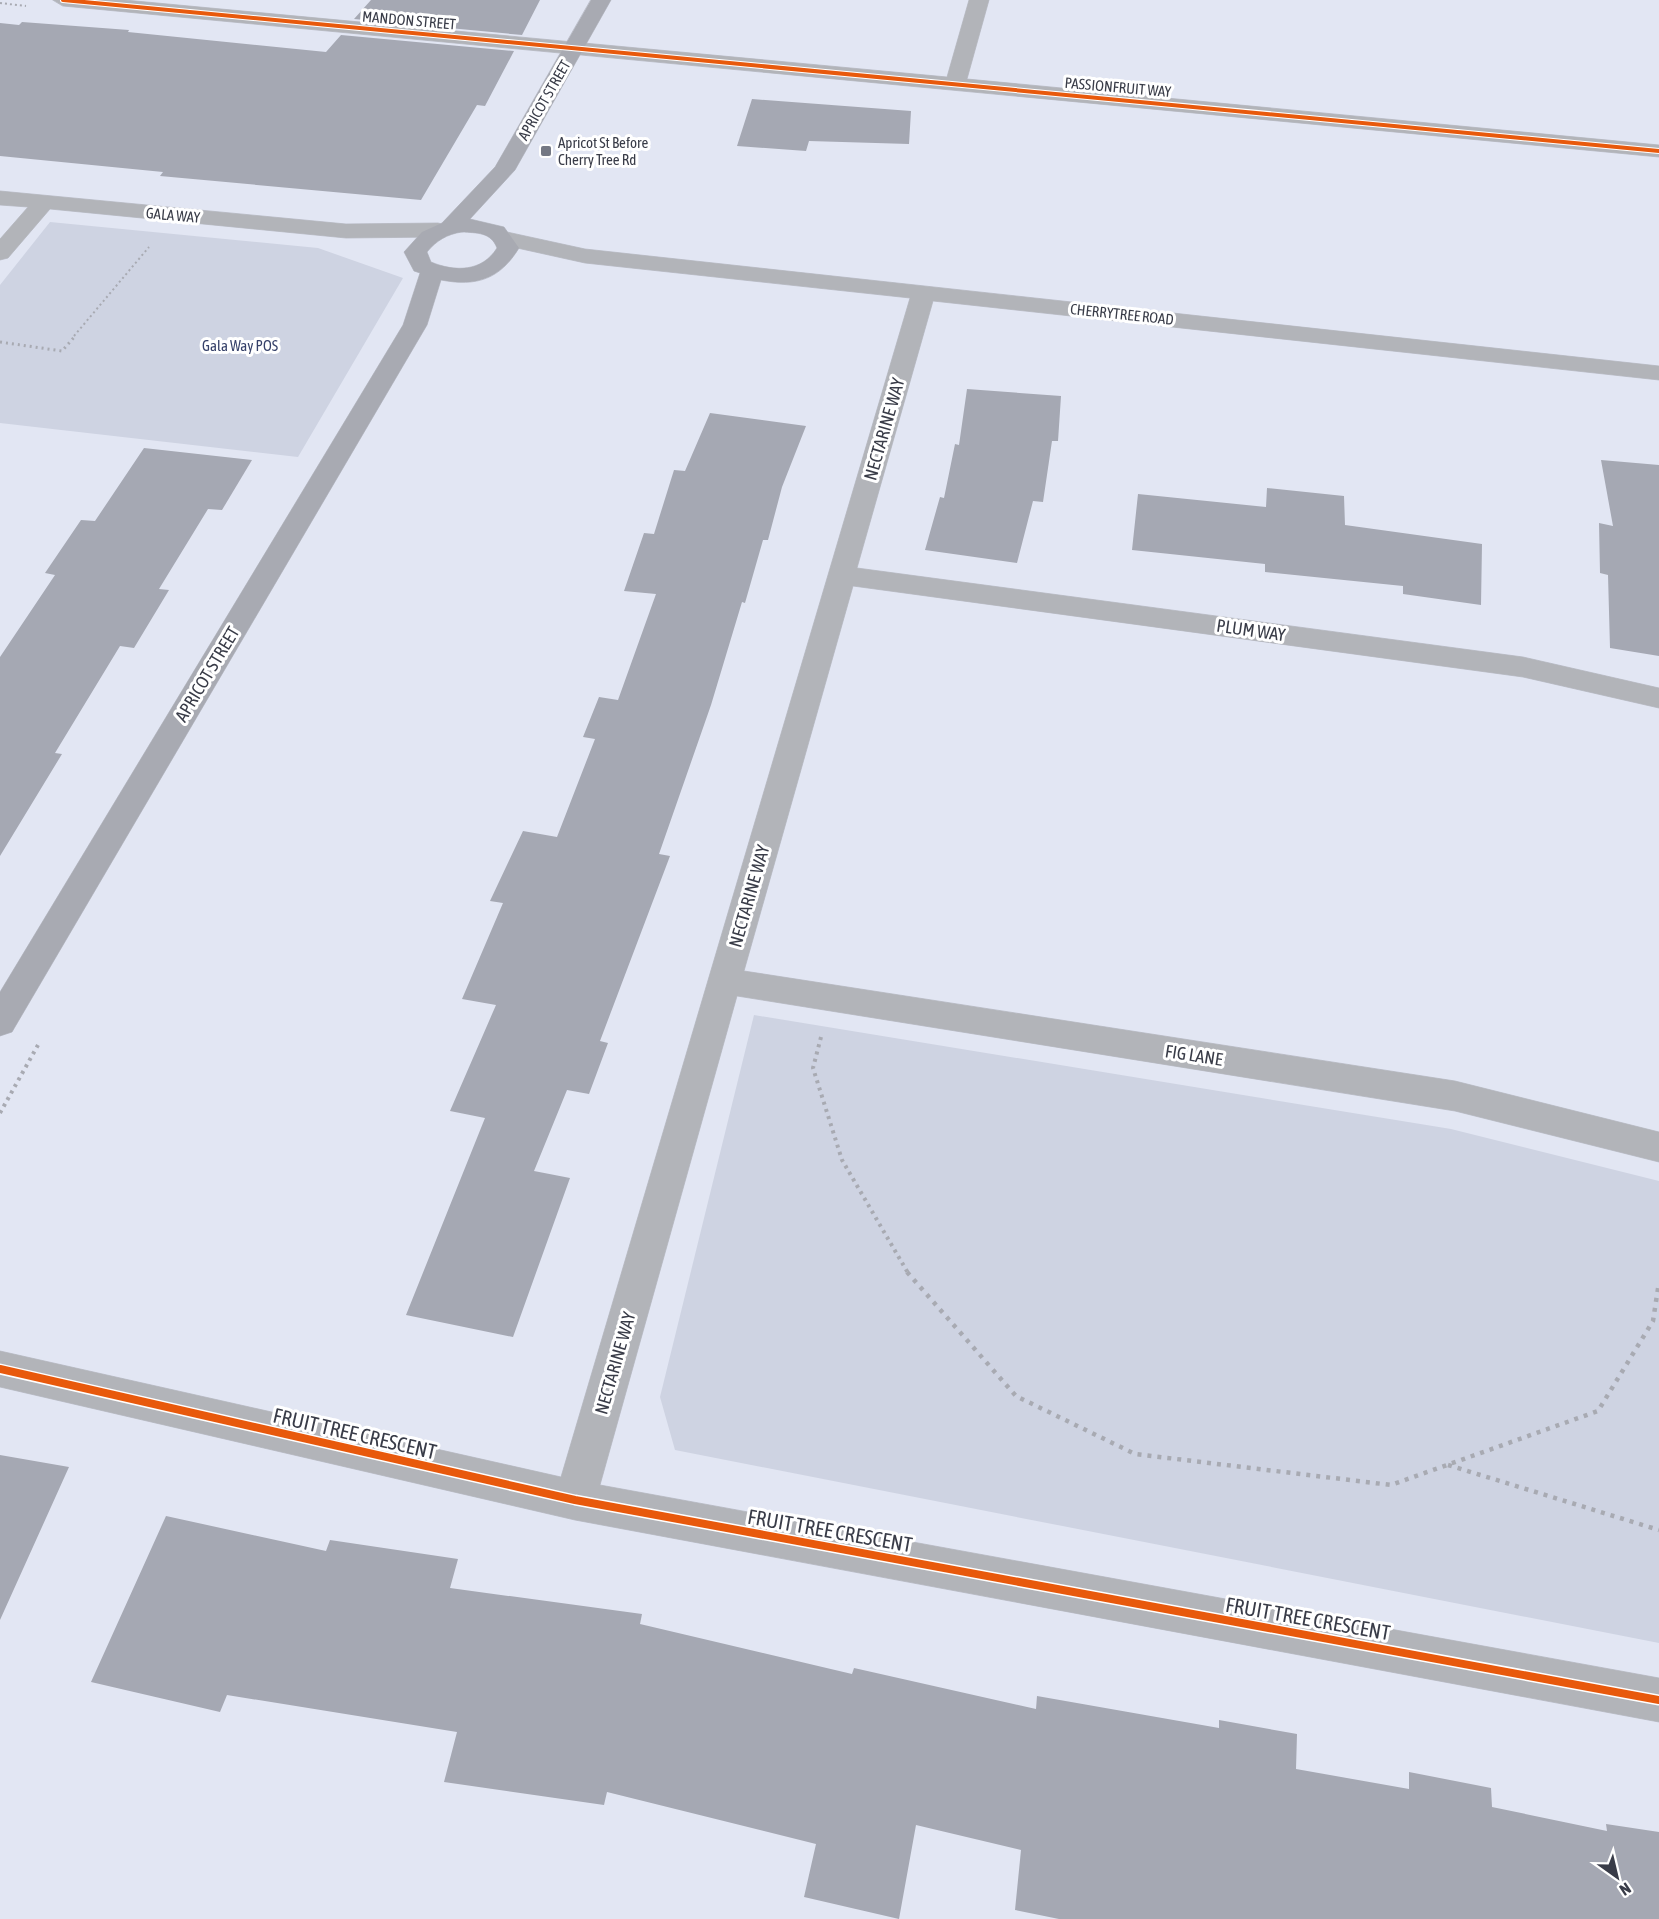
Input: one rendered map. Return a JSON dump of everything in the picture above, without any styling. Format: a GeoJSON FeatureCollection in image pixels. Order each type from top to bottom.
{"type":"FeatureCollection","features":[{"type":"Feature","properties":{"kind":"street","name":"MANDON STREET"},"geometry":{"type":"LineString","coordinates":[[63,0],[574,47]]}},
{"type":"Feature","properties":{"kind":"street"},"geometry":{"type":"LineString","coordinates":[[230,16],[243,0]]}},
{"type":"Feature","properties":{"kind":"street","name":"APRICOT STREET"},"geometry":{"type":"LineString","coordinates":[[416,252],[424,239],[444,229],[504,170],[601,0]]}},
{"type":"Feature","properties":{"kind":"street"},"geometry":{"type":"LineString","coordinates":[[954,84],[979,0]]}},
{"type":"Feature","properties":{"kind":"street","name":"PASSIONFRUIT WAY"},"geometry":{"type":"LineString","coordinates":[[574,47],[1659,151]]}},
{"type":"Feature","properties":{"kind":"street","name":"APRICOT STREET"},"geometry":{"type":"LineString","coordinates":[[499,263],[508,248],[501,234],[504,170]]}},
{"type":"Feature","properties":{"kind":"street","name":"GALA WAY"},"geometry":{"type":"LineString","coordinates":[[0,198],[43,204],[346,231],[444,229]]}},
{"type":"Feature","properties":{"kind":"street"},"geometry":{"type":"LineString","coordinates":[[0,253],[43,204]]}},
{"type":"Feature","properties":{"kind":"street"},"geometry":{"type":"LineString","coordinates":[[444,229],[480,225],[501,234]]}},
{"type":"Feature","properties":{"kind":"street","name":"GALA WAY"},"geometry":{"type":"LineString","coordinates":[[346,231],[416,252]]}},
{"type":"Feature","properties":{"kind":"street","name":"CHERRYTREE ROAD"},"geometry":{"type":"LineString","coordinates":[[501,234],[585,256],[1659,373]]}},
{"type":"Feature","properties":{"kind":"street"},"geometry":{"type":"LineString","coordinates":[[416,252],[422,266],[444,275],[474,274],[499,263]]}},
{"type":"Feature","properties":{"kind":"street","name":"CHERRYTREE ROAD"},"geometry":{"type":"LineString","coordinates":[[499,263],[585,256]]}},
{"type":"Feature","properties":{"kind":"street","name":"APRICOT STREET"},"geometry":{"type":"LineString","coordinates":[[0,1022],[415,326],[432,271]]}},
{"type":"Feature","properties":{"kind":"street","name":"APRICOT STREET"},"geometry":{"type":"LineString","coordinates":[[415,326],[474,274]]}},
{"type":"Feature","properties":{"kind":"street","name":"NECTARINE WAY"},"geometry":{"type":"LineString","coordinates":[[575,1500],[923,293]]}},
{"type":"Feature","properties":{"kind":"street","name":"PLUM WAY"},"geometry":{"type":"LineString","coordinates":[[842,575],[1523,667],[1659,698]]}},
{"type":"Feature","properties":{"kind":"street","name":"FIG LANE"},"geometry":{"type":"LineString","coordinates":[[725,981],[1455,1096],[1659,1147]]}},
{"type":"Feature","properties":{"kind":"street","name":"FRUIT TREE CRESCENT"},"geometry":{"type":"LineString","coordinates":[[0,1369],[575,1500],[1659,1700]]}},
{"type":"Feature","properties":{"kind":"path"},"geometry":{"type":"LineString","coordinates":[[0,342],[62,351],[150,246]]}},
{"type":"Feature","properties":{"kind":"path"},"geometry":{"type":"LineString","coordinates":[[831,997],[813,1068],[842,1160],[909,1275],[1016,1396],[1135,1454],[1391,1485],[1598,1410],[1653,1321],[1659,1282]]}},
{"type":"Feature","properties":{"kind":"path"},"geometry":{"type":"LineString","coordinates":[[1448,1465],[1659,1530]]}},
{"type":"Feature","properties":{"kind":"green space","name":"Gala Way POS"},"geometry":{"type":"Polygon","coordinates":[[[50,222],[318,248],[403,278],[298,457],[0,423],[0,285],[50,222]]]}},
{"type":"Feature","properties":{"kind":"green space"},"geometry":{"type":"Polygon","coordinates":[[[754,1015],[1451,1129],[1659,1181],[1659,1643],[675,1450],[660,1397],[754,1015]]]}},
{"type":"Feature","properties":{"kind":"building"},"geometry":{"type":"Polygon","coordinates":[[[371,0],[540,0],[522,35],[354,19],[371,0]]]}},
{"type":"Feature","properties":{"kind":"building"},"geometry":{"type":"Polygon","coordinates":[[[22,22],[129,30],[128,32],[326,52],[341,35],[514,51],[485,106],[477,105],[421,200],[160,176],[163,172],[0,156],[0,23],[19,25],[22,22]]]}},
{"type":"Feature","properties":{"kind":"building"},"geometry":{"type":"Polygon","coordinates":[[[752,99],[911,111],[909,144],[809,141],[806,151],[737,146],[752,99]]]}},
{"type":"Feature","properties":{"kind":"building"},"geometry":{"type":"Polygon","coordinates":[[[967,389],[1061,396],[1058,441],[1052,441],[1043,502],[1033,501],[1017,563],[925,550],[940,497],[944,498],[955,444],[959,445],[967,389]]]}},
{"type":"Feature","properties":{"kind":"building"},"geometry":{"type":"Polygon","coordinates":[[[710,413],[806,426],[782,487],[768,540],[763,540],[745,603],[742,602],[711,705],[659,854],[670,856],[600,1041],[608,1043],[589,1094],[567,1090],[534,1171],[570,1178],[513,1337],[406,1315],[485,1118],[450,1111],[496,1005],[462,999],[503,903],[490,901],[523,831],[557,837],[595,739],[583,737],[599,697],[618,700],[656,594],[624,591],[644,533],[654,534],[674,470],[685,471],[710,413]]]}},
{"type":"Feature","properties":{"kind":"building"},"geometry":{"type":"Polygon","coordinates":[[[144,448],[252,460],[222,510],[208,509],[159,589],[169,590],[134,648],[120,646],[55,753],[62,754],[0,856],[0,657],[55,575],[45,573],[81,520],[95,521],[144,448]]]}},
{"type":"Feature","properties":{"kind":"building"},"geometry":{"type":"Polygon","coordinates":[[[1601,460],[1659,465],[1659,656],[1610,648],[1608,575],[1600,573],[1599,523],[1613,526],[1601,460]]]}},
{"type":"Feature","properties":{"kind":"building"},"geometry":{"type":"Polygon","coordinates":[[[1267,488],[1344,496],[1345,525],[1482,544],[1481,605],[1403,594],[1403,586],[1265,572],[1265,564],[1132,550],[1138,494],[1266,507],[1267,488]]]}},
{"type":"Feature","properties":{"kind":"building"},"geometry":{"type":"Polygon","coordinates":[[[0,1455],[69,1467],[0,1620],[0,1455]]]}},
{"type":"Feature","properties":{"kind":"building"},"geometry":{"type":"Polygon","coordinates":[[[166,1516],[326,1551],[330,1540],[458,1559],[450,1588],[642,1614],[640,1624],[852,1674],[854,1668],[1036,1709],[1037,1696],[1219,1728],[1219,1720],[1297,1734],[1296,1769],[1409,1789],[1409,1772],[1491,1788],[1492,1807],[1607,1831],[1606,1824],[1659,1832],[1659,1919],[1059,1919],[1015,1910],[1021,1850],[916,1825],[899,1919],[804,1897],[816,1844],[607,1792],[604,1805],[444,1782],[457,1732],[227,1695],[220,1712],[91,1682],[166,1516]]]}},
{"type":"Feature","properties":{"kind":"cycle path"},"geometry":{"type":"LineString","coordinates":[[63,0],[1659,151]]}},
{"type":"Feature","properties":{"kind":"cycle path"},"geometry":{"type":"LineString","coordinates":[[0,1369],[575,1500],[1659,1700]]}},
{"type":"Feature","properties":{"kind":"place","name":"Apricot St Before Cherry Tree Rd"},"geometry":{"type":"Point","coordinates":[546,151]}}]}
